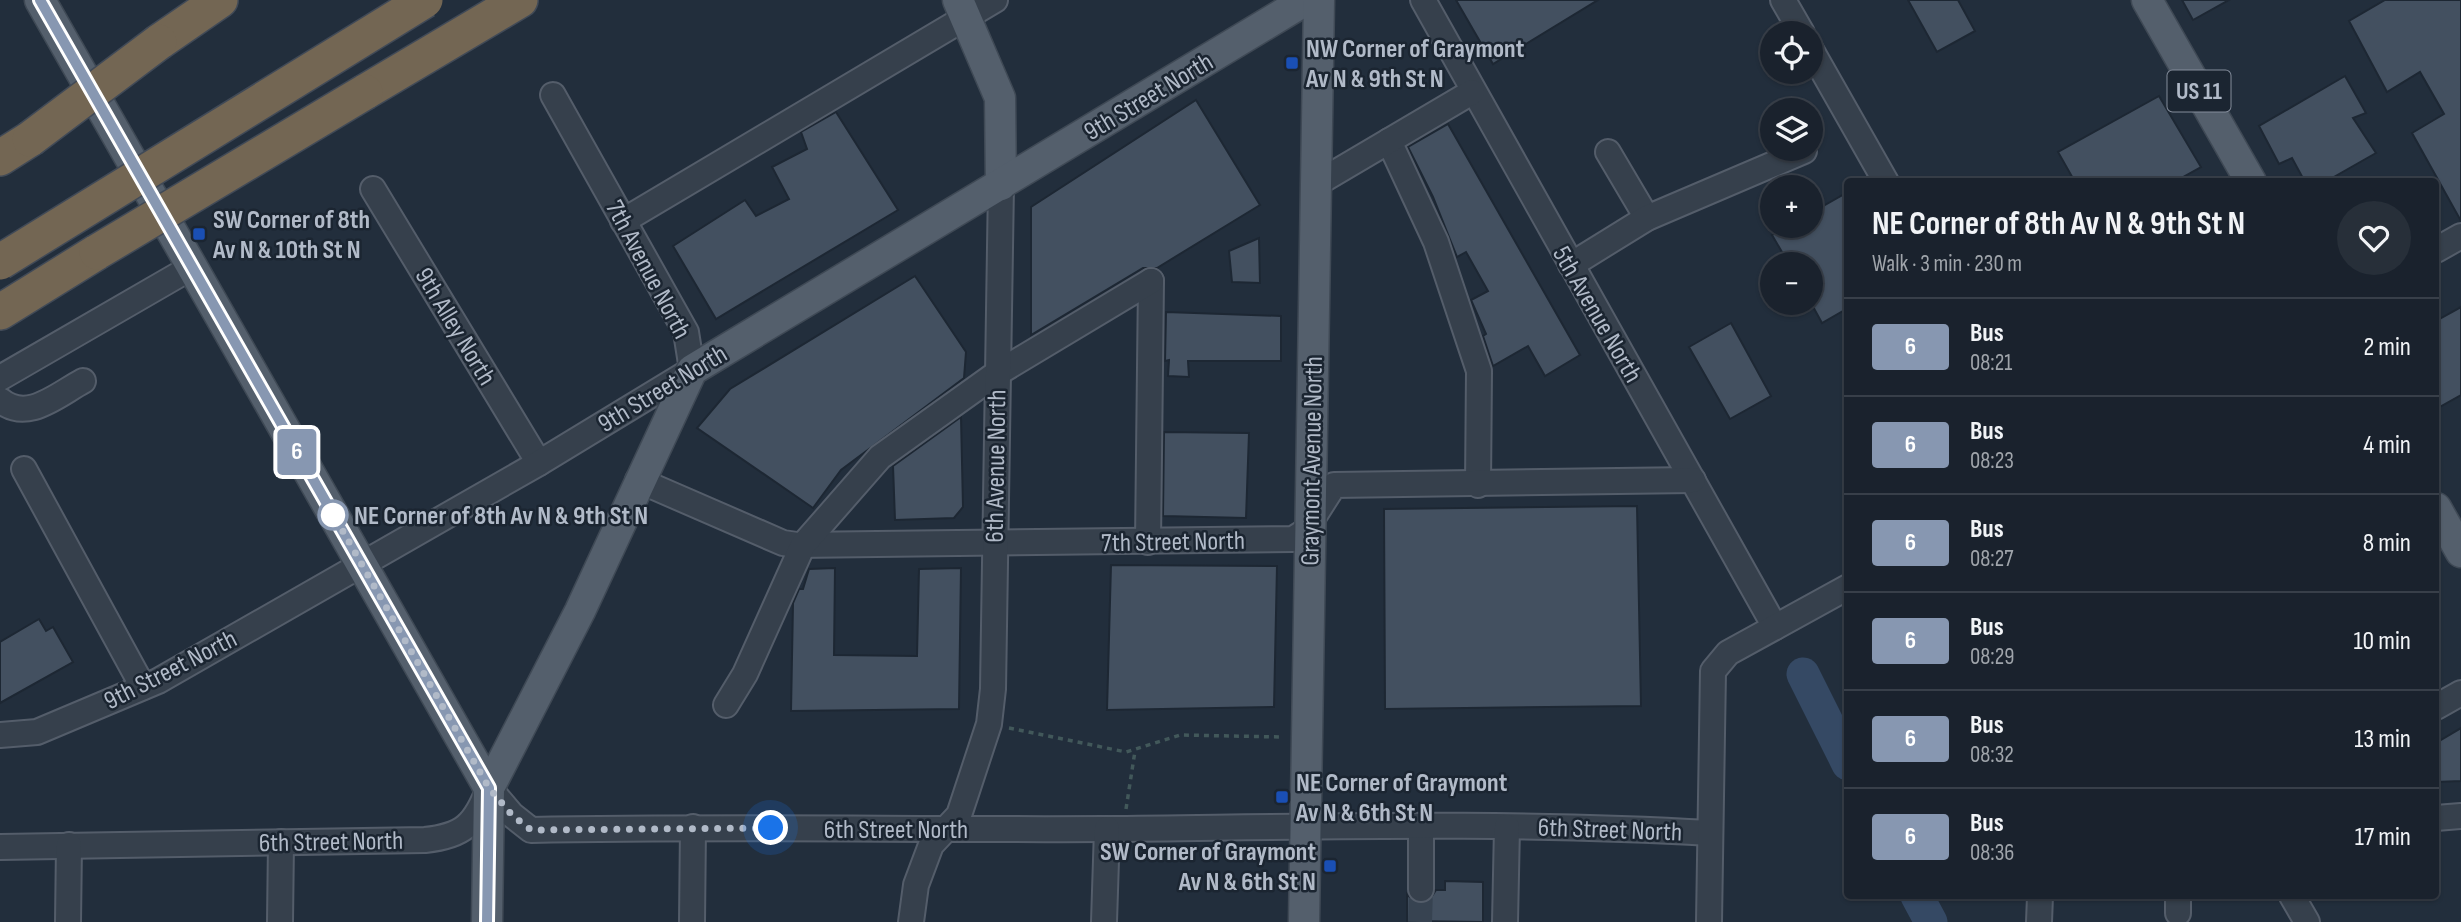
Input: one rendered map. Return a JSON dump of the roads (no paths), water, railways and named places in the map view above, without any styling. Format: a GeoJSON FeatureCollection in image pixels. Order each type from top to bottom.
{"type":"FeatureCollection","features":[{"type":"Feature","properties":{"kind":"highway"},"geometry":{"type":"LineString","coordinates":[[0,158],[30,139],[159,41],[220,0]]}},
{"type":"Feature","properties":{"kind":"highway"},"geometry":{"type":"LineString","coordinates":[[0,262],[425,0]]}},
{"type":"Feature","properties":{"kind":"highway"},"geometry":{"type":"LineString","coordinates":[[0,312],[520,0]]}},
{"type":"Feature","properties":{"kind":"main road"},"geometry":{"type":"LineString","coordinates":[[40,0],[489,788],[487,922]]}},
{"type":"Feature","properties":{"kind":"main road","name":"9th Street North"},"geometry":{"type":"LineString","coordinates":[[692,370],[1306,0]]}},
{"type":"Feature","properties":{"kind":"main road","name":"Graymont Avenue North"},"geometry":{"type":"LineString","coordinates":[[1304,922],[1319,0]]}},
{"type":"Feature","properties":{"kind":"main road","name":"US 11"},"geometry":{"type":"LineString","coordinates":[[2147,0],[2248,178]]}},
{"type":"Feature","properties":{"kind":"main road","name":"6th Avenue North"},"geometry":{"type":"LineString","coordinates":[[963,8],[1000,98],[1000,185]]}},
{"type":"Feature","properties":{"kind":"main road","name":"7th Avenue North"},"geometry":{"type":"LineString","coordinates":[[489,788],[580,611],[638,480],[692,370]]}},
{"type":"Feature","properties":{"kind":"main road"},"geometry":{"type":"LineString","coordinates":[[2439,513],[2461,552]]}},
{"type":"Feature","properties":{"kind":"street"},"geometry":{"type":"LineString","coordinates":[[623,221],[963,8],[995,0]]}},
{"type":"Feature","properties":{"kind":"street","name":"5th Avenue North"},"geometry":{"type":"LineString","coordinates":[[1423,0],[1472,92],[1775,627]]}},
{"type":"Feature","properties":{"kind":"street"},"geometry":{"type":"LineString","coordinates":[[1783,0],[1795,21]]}},
{"type":"Feature","properties":{"kind":"street"},"geometry":{"type":"LineString","coordinates":[[1823,71],[1884,178]]}},
{"type":"Feature","properties":{"kind":"street"},"geometry":{"type":"LineString","coordinates":[[1316,184],[1472,92]]}},
{"type":"Feature","properties":{"kind":"street","name":"7th Avenue North"},"geometry":{"type":"LineString","coordinates":[[553,95],[687,332],[692,370]]}},
{"type":"Feature","properties":{"kind":"street"},"geometry":{"type":"LineString","coordinates":[[1389,141],[1436,242],[1479,371],[1478,485]]}},
{"type":"Feature","properties":{"kind":"street"},"geometry":{"type":"LineString","coordinates":[[1608,152],[1647,218]]}},
{"type":"Feature","properties":{"kind":"street"},"geometry":{"type":"LineString","coordinates":[[1571,265],[1647,218],[1781,161]]}},
{"type":"Feature","properties":{"kind":"street","name":"6th Avenue North"},"geometry":{"type":"LineString","coordinates":[[911,922],[916,885],[931,845],[959,816],[989,724],[993,689],[1000,185]]}},
{"type":"Feature","properties":{"kind":"street","name":"9th Alley North"},"geometry":{"type":"LineString","coordinates":[[373,189],[539,463]]}},
{"type":"Feature","properties":{"kind":"street"},"geometry":{"type":"LineString","coordinates":[[2439,248],[2461,236]]}},
{"type":"Feature","properties":{"kind":"street"},"geometry":{"type":"LineString","coordinates":[[0,378],[192,267]]}},
{"type":"Feature","properties":{"kind":"street"},"geometry":{"type":"LineString","coordinates":[[726,705],[745,674],[803,545],[880,457],[996,374],[1151,281],[1148,542]]}},
{"type":"Feature","properties":{"kind":"street","name":"9th Street North"},"geometry":{"type":"LineString","coordinates":[[0,735],[37,732],[143,687],[539,463],[692,370]]}},
{"type":"Feature","properties":{"kind":"street"},"geometry":{"type":"LineString","coordinates":[[0,400],[15,410],[28,411],[83,381]]}},
{"type":"Feature","properties":{"kind":"street"},"geometry":{"type":"LineString","coordinates":[[24,469],[143,687]]}},
{"type":"Feature","properties":{"kind":"street","name":"7th Street North"},"geometry":{"type":"LineString","coordinates":[[638,480],[783,543],[803,545],[1293,540],[1310,522],[1334,485],[1693,480]]}},
{"type":"Feature","properties":{"kind":"street"},"geometry":{"type":"LineString","coordinates":[[1709,922],[1713,671],[1728,653],[1844,589]]}},
{"type":"Feature","properties":{"kind":"street"},"geometry":{"type":"LineString","coordinates":[[2439,705],[2461,692]]}},
{"type":"Feature","properties":{"kind":"street","name":"6th Street North"},"geometry":{"type":"LineString","coordinates":[[0,847],[452,837],[478,812],[489,788],[512,815],[531,830],[693,827],[1115,829],[1306,824],[1619,827],[1710,833]]}},
{"type":"Feature","properties":{"kind":"street"},"geometry":{"type":"LineString","coordinates":[[2439,818],[2461,817]]}},
{"type":"Feature","properties":{"kind":"street"},"geometry":{"type":"LineString","coordinates":[[1421,826],[1421,889]]}},
{"type":"Feature","properties":{"kind":"street"},"geometry":{"type":"LineString","coordinates":[[692,922],[693,827]]}},
{"type":"Feature","properties":{"kind":"street"},"geometry":{"type":"LineString","coordinates":[[1505,922],[1507,827]]}},
{"type":"Feature","properties":{"kind":"street"},"geometry":{"type":"LineString","coordinates":[[1104,922],[1115,829]]}},
{"type":"Feature","properties":{"kind":"street"},"geometry":{"type":"LineString","coordinates":[[280,922],[281,842]]}},
{"type":"Feature","properties":{"kind":"street"},"geometry":{"type":"LineString","coordinates":[[68,922],[69,845]]}},
{"type":"Feature","properties":{"kind":"street"},"geometry":{"type":"LineString","coordinates":[[2039,922],[2040,899]]}},
{"type":"Feature","properties":{"kind":"street"},"geometry":{"type":"LineString","coordinates":[[2294,899],[2307,922]]}},
{"type":"Feature","properties":{"kind":"waterway"},"geometry":{"type":"LineString","coordinates":[[1803,674],[1844,756]]}},
{"type":"Feature","properties":{"kind":"waterway"},"geometry":{"type":"LineString","coordinates":[[1919,899],[1931,922]]}},
{"type":"Feature","properties":{"kind":"tunnel"},"geometry":{"type":"LineString","coordinates":[[1420,922],[1421,889]]}},
{"type":"Feature","properties":{"kind":"place","name":"NW Corner of Graymont Av N & 9th St N"},"geometry":{"type":"Point","coordinates":[1292,63]}},
{"type":"Feature","properties":{"kind":"place","name":"SW Corner of 8th Av N & 10th St N"},"geometry":{"type":"Point","coordinates":[199,234]}},
{"type":"Feature","properties":{"kind":"place","name":"NE Corner of 8th Av N & 9th St N"},"geometry":{"type":"Point","coordinates":[333,515]}},
{"type":"Feature","properties":{"kind":"place","name":"NE Corner of Graymont Av N & 6th St N"},"geometry":{"type":"Point","coordinates":[1282,797]}},
{"type":"Feature","properties":{"kind":"place","name":"SW Corner of Graymont Av N & 6th St N"},"geometry":{"type":"Point","coordinates":[1330,866]}}]}
